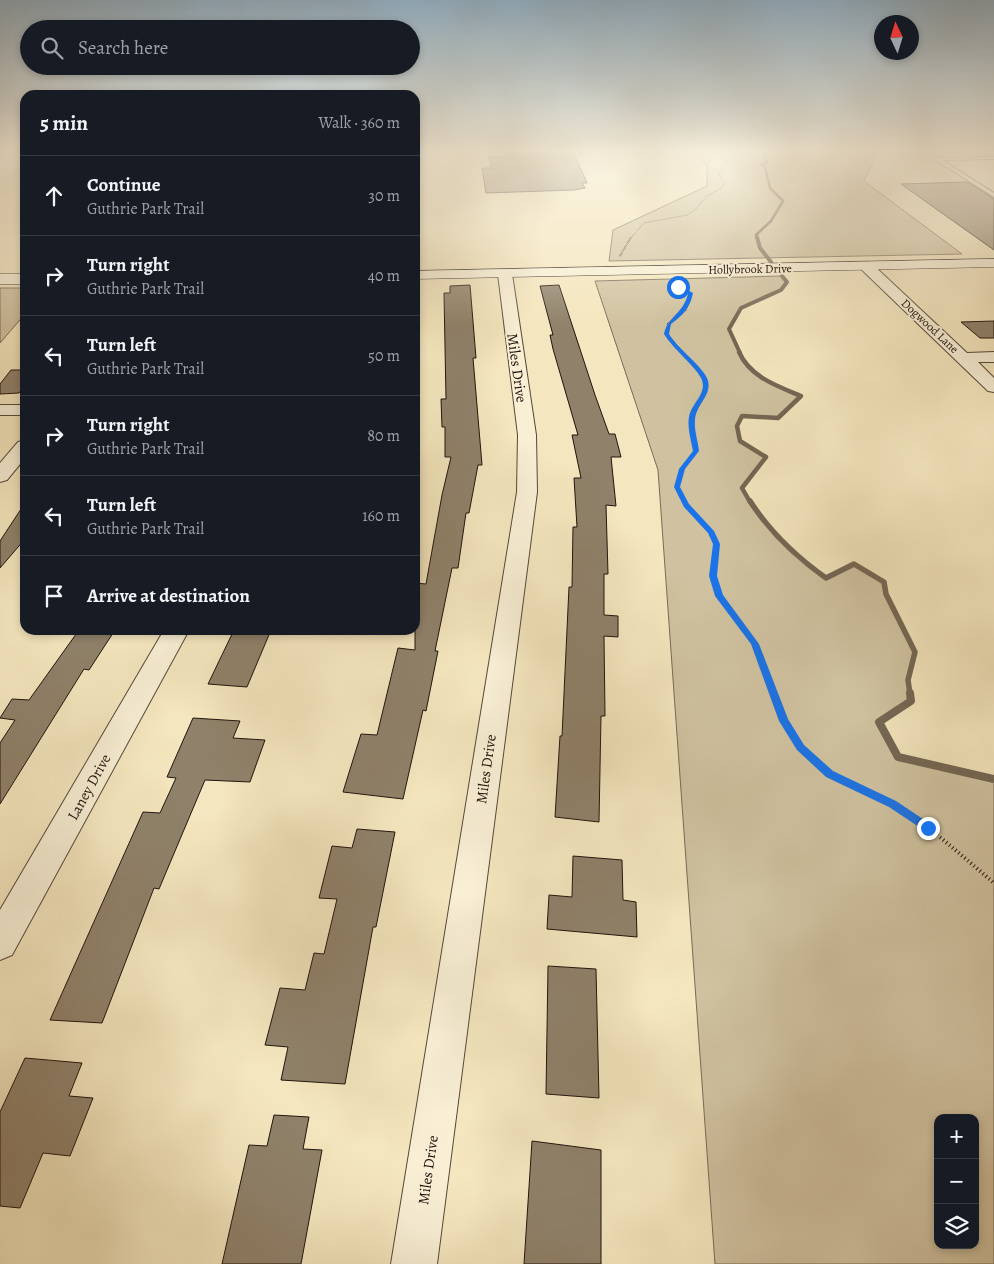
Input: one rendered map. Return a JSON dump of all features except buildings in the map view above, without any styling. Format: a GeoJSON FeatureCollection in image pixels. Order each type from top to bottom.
{"type":"FeatureCollection","features":[{"type":"Feature","properties":{"kind":"main road","name":"Hollybrook Drive"},"geometry":{"type":"LineString","coordinates":[[420,275],[994,263]]}},
{"type":"Feature","properties":{"kind":"main road"},"geometry":{"type":"LineString","coordinates":[[0,279],[20,278]]}},
{"type":"Feature","properties":{"kind":"street","name":"Dogwood Lane"},"geometry":{"type":"LineString","coordinates":[[866,266],[994,387]]}},
{"type":"Feature","properties":{"kind":"street","name":"Miles Drive"},"geometry":{"type":"LineString","coordinates":[[414,1264],[527,492],[527,435],[504,274]]}},
{"type":"Feature","properties":{"kind":"street"},"geometry":{"type":"LineString","coordinates":[[963,358],[994,356]]}},
{"type":"Feature","properties":{"kind":"street"},"geometry":{"type":"LineString","coordinates":[[0,410],[20,410]]}},
{"type":"Feature","properties":{"kind":"street"},"geometry":{"type":"LineString","coordinates":[[0,476],[20,452]]}},
{"type":"Feature","properties":{"kind":"street","name":"Laney Drive"},"geometry":{"type":"LineString","coordinates":[[0,943],[174,635]]}},
{"type":"Feature","properties":{"kind":"path"},"geometry":{"type":"LineString","coordinates":[[619,258],[622,250],[644,223],[687,215],[697,208]]}},
{"type":"Feature","properties":{"kind":"path"},"geometry":{"type":"LineString","coordinates":[[668,286],[690,293],[686,310],[668,324],[666,334],[674,346],[704,377],[706,386],[705,393],[693,412],[692,421],[696,451],[682,469],[677,487],[686,505],[711,532],[717,544],[713,576],[717,591],[755,644],[790,734],[800,748],[830,774],[893,804],[928,828],[994,883]]}},
{"type":"Feature","properties":{"kind":"shaded area"},"geometry":{"type":"Polygon","coordinates":[[[660,208],[900,208],[962,254],[609,261],[613,230],[660,208]]]}},
{"type":"Feature","properties":{"kind":"shaded area"},"geometry":{"type":"Polygon","coordinates":[[[782,276],[787,282],[781,290],[741,308],[729,329],[744,363],[766,381],[801,396],[778,418],[742,416],[737,426],[740,441],[766,457],[742,488],[760,516],[778,538],[799,558],[826,578],[854,564],[884,582],[886,594],[915,652],[908,680],[911,701],[880,722],[898,757],[994,779],[994,1264],[715,1264],[658,470],[595,281],[782,276]]]}},
{"type":"Feature","properties":{"kind":"shaded area"},"geometry":{"type":"Polygon","coordinates":[[[0,288],[20,288],[20,320],[0,343],[0,288]]]}},
{"type":"Feature","properties":{"kind":"waterway"},"geometry":{"type":"LineString","coordinates":[[757,239],[756,235],[771,221],[779,208]]}},
{"type":"Feature","properties":{"kind":"waterway"},"geometry":{"type":"LineString","coordinates":[[757,237],[760,248],[771,262]]}},
{"type":"Feature","properties":{"kind":"waterway"},"geometry":{"type":"LineString","coordinates":[[740,353],[729,329],[741,308],[781,290],[787,282],[782,276]]}},
{"type":"Feature","properties":{"kind":"waterway"},"geometry":{"type":"LineString","coordinates":[[739,352],[750,368],[765,380],[801,396],[778,418],[742,416],[737,426],[740,441],[766,457],[742,488],[750,502]]}},
{"type":"Feature","properties":{"kind":"waterway"},"geometry":{"type":"LineString","coordinates":[[750,501],[784,543],[826,578],[854,564],[884,582],[886,594],[915,652],[908,680],[910,694]]}},
{"type":"Feature","properties":{"kind":"waterway"},"geometry":{"type":"LineString","coordinates":[[910,693],[911,701],[879,722],[898,757],[994,779]]}},
{"type":"Feature","properties":{"kind":"route"},"geometry":{"type":"LineString","coordinates":[[678,287],[690,293],[688,305],[686,310],[668,324],[666,334],[674,346],[704,377],[706,386],[702,400],[693,412],[692,421],[696,451],[682,469],[677,487],[686,505],[711,532],[717,544],[713,576],[719,596],[755,644],[784,721],[800,748],[830,774],[893,804],[928,828]]}}]}
